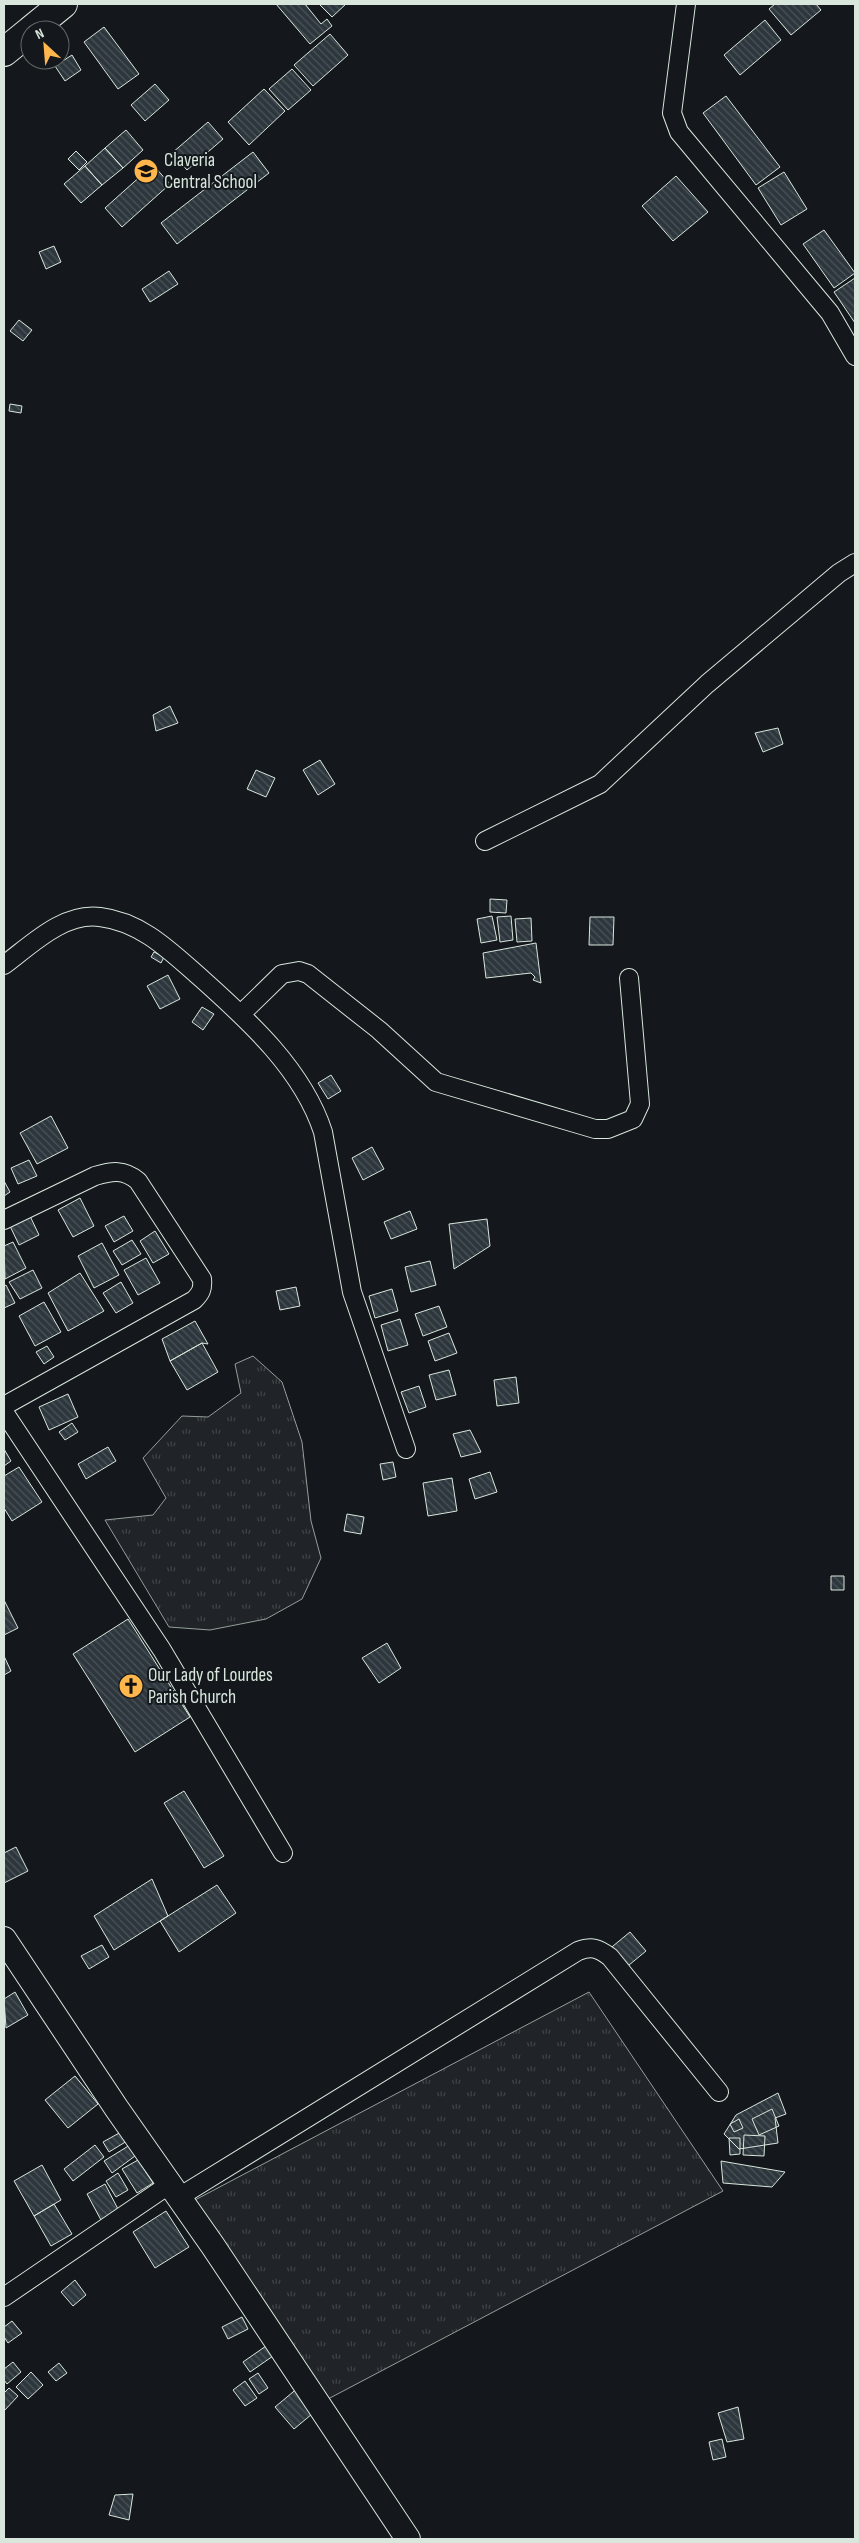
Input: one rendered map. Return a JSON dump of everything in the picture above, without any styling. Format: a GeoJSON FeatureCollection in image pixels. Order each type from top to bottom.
{"type":"FeatureCollection","features":[{"type":"Feature","properties":{"kind":"main road"},"geometry":{"type":"LineString","coordinates":[[43,20],[63,4]]}},
{"type":"Feature","properties":{"kind":"main road"},"geometry":{"type":"LineString","coordinates":[[4,52],[20,38]]}},
{"type":"Feature","properties":{"kind":"street"},"geometry":{"type":"LineString","coordinates":[[686,4],[672,113],[679,132],[830,313],[855,356]]}},
{"type":"Feature","properties":{"kind":"street"},"geometry":{"type":"LineString","coordinates":[[485,841],[600,784],[708,684],[839,574],[855,563]]}},
{"type":"Feature","properties":{"kind":"street"},"geometry":{"type":"LineString","coordinates":[[4,966],[62,924],[79,918],[99,917],[132,926],[154,938],[241,1014],[287,1066],[317,1113],[329,1161],[352,1292],[406,1449]]}},
{"type":"Feature","properties":{"kind":"street"},"geometry":{"type":"LineString","coordinates":[[241,1014],[282,974],[299,971],[308,974],[379,1030],[436,1082],[595,1129],[608,1129],[633,1119],[640,1104],[629,978]]}},
{"type":"Feature","properties":{"kind":"street"},"geometry":{"type":"LineString","coordinates":[[4,1220],[95,1176],[111,1171],[123,1172],[138,1181],[202,1279],[203,1285],[200,1294],[194,1300],[4,1406]]}},
{"type":"Feature","properties":{"kind":"street"},"geometry":{"type":"LineString","coordinates":[[4,1412],[162,1650],[283,1853]]}},
{"type":"Feature","properties":{"kind":"street"},"geometry":{"type":"LineString","coordinates":[[4,1939],[408,2539]]}},
{"type":"Feature","properties":{"kind":"street"},"geometry":{"type":"LineString","coordinates":[[4,2297],[174,2191],[578,1951],[590,1947],[599,1948],[610,1957],[719,2092]]}},
{"type":"Feature","properties":{"kind":"green space"},"geometry":{"type":"Polygon","coordinates":[[[253,1356],[282,1382],[302,1442],[311,1521],[321,1558],[302,1599],[266,1619],[210,1630],[169,1627],[105,1520],[153,1515],[166,1498],[143,1458],[182,1416],[208,1417],[241,1393],[235,1364],[253,1356]]]}},
{"type":"Feature","properties":{"kind":"green space"},"geometry":{"type":"Polygon","coordinates":[[[589,1992],[723,2191],[328,2399],[195,2200],[589,1992]]]}},
{"type":"Feature","properties":{"kind":"building"},"geometry":{"type":"Polygon","coordinates":[[[276,4],[305,4],[321,24],[327,19],[332,26],[310,44],[276,4]]]}},
{"type":"Feature","properties":{"kind":"building"},"geometry":{"type":"Polygon","coordinates":[[[319,4],[346,4],[332,17],[319,4]]]}},
{"type":"Feature","properties":{"kind":"building"},"geometry":{"type":"Polygon","coordinates":[[[775,4],[816,4],[821,10],[791,35],[769,9],[775,4]]]}},
{"type":"Feature","properties":{"kind":"building"},"geometry":{"type":"Polygon","coordinates":[[[765,20],[781,40],[740,75],[724,55],[765,20]]]}},
{"type":"Feature","properties":{"kind":"building"},"geometry":{"type":"Polygon","coordinates":[[[104,27],[139,74],[118,89],[84,42],[104,27]]]}},
{"type":"Feature","properties":{"kind":"building"},"geometry":{"type":"Polygon","coordinates":[[[330,34],[348,55],[313,86],[294,65],[330,34]]]}},
{"type":"Feature","properties":{"kind":"building"},"geometry":{"type":"Polygon","coordinates":[[[72,55],[81,70],[65,81],[58,70],[70,70],[70,56],[72,55]]]}},
{"type":"Feature","properties":{"kind":"building"},"geometry":{"type":"Polygon","coordinates":[[[292,69],[311,90],[288,110],[269,89],[292,69]]]}},
{"type":"Feature","properties":{"kind":"building"},"geometry":{"type":"Polygon","coordinates":[[[155,84],[169,100],[145,121],[131,105],[155,84]]]}},
{"type":"Feature","properties":{"kind":"building"},"geometry":{"type":"Polygon","coordinates":[[[264,89],[285,111],[249,145],[228,122],[264,89]]]}},
{"type":"Feature","properties":{"kind":"building"},"geometry":{"type":"Polygon","coordinates":[[[726,96],[780,167],[756,185],[703,113],[726,96]]]}},
{"type":"Feature","properties":{"kind":"building"},"geometry":{"type":"Polygon","coordinates":[[[208,122],[223,139],[187,170],[172,153],[208,122]]]}},
{"type":"Feature","properties":{"kind":"building"},"geometry":{"type":"Polygon","coordinates":[[[126,130],[143,150],[123,168],[105,148],[126,130]]]}},
{"type":"Feature","properties":{"kind":"building"},"geometry":{"type":"Polygon","coordinates":[[[105,148],[123,168],[102,185],[85,166],[105,148]]]}},
{"type":"Feature","properties":{"kind":"building"},"geometry":{"type":"Polygon","coordinates":[[[76,151],[87,162],[79,170],[68,159],[76,151]]]}},
{"type":"Feature","properties":{"kind":"building"},"geometry":{"type":"Polygon","coordinates":[[[253,152],[269,173],[177,244],[161,223],[253,152]]]}},
{"type":"Feature","properties":{"kind":"building"},"geometry":{"type":"Polygon","coordinates":[[[153,165],[170,184],[122,227],[105,208],[153,165]]]}},
{"type":"Feature","properties":{"kind":"building"},"geometry":{"type":"Polygon","coordinates":[[[85,166],[102,185],[81,203],[64,184],[85,166]]]}},
{"type":"Feature","properties":{"kind":"building"},"geometry":{"type":"Polygon","coordinates":[[[784,172],[807,209],[781,225],[758,188],[784,172]]]}},
{"type":"Feature","properties":{"kind":"building"},"geometry":{"type":"Polygon","coordinates":[[[676,176],[708,212],[673,241],[642,206],[676,176]]]}},
{"type":"Feature","properties":{"kind":"building"},"geometry":{"type":"Polygon","coordinates":[[[824,230],[855,273],[834,288],[803,244],[824,230]]]}},
{"type":"Feature","properties":{"kind":"building"},"geometry":{"type":"Polygon","coordinates":[[[54,246],[61,262],[46,269],[39,252],[54,246]]]}},
{"type":"Feature","properties":{"kind":"building"},"geometry":{"type":"Polygon","coordinates":[[[169,271],[178,284],[150,302],[142,289],[169,271]]]}},
{"type":"Feature","properties":{"kind":"building"},"geometry":{"type":"Polygon","coordinates":[[[855,278],[855,323],[834,292],[855,278]]]}},
{"type":"Feature","properties":{"kind":"building"},"geometry":{"type":"Polygon","coordinates":[[[19,320],[32,330],[23,341],[10,331],[19,320]]]}},
{"type":"Feature","properties":{"kind":"building"},"geometry":{"type":"Polygon","coordinates":[[[10,404],[22,406],[21,413],[9,411],[10,404]]]}},
{"type":"Feature","properties":{"kind":"building"},"geometry":{"type":"Polygon","coordinates":[[[170,706],[178,723],[156,731],[153,715],[170,706]]]}},
{"type":"Feature","properties":{"kind":"building"},"geometry":{"type":"Polygon","coordinates":[[[778,728],[783,744],[763,752],[755,733],[778,728]]]}},
{"type":"Feature","properties":{"kind":"building"},"geometry":{"type":"Polygon","coordinates":[[[320,760],[335,784],[318,795],[303,770],[320,760]]]}},
{"type":"Feature","properties":{"kind":"building"},"geometry":{"type":"Polygon","coordinates":[[[256,770],[275,778],[266,797],[247,789],[256,770]]]}},
{"type":"Feature","properties":{"kind":"building"},"geometry":{"type":"Polygon","coordinates":[[[490,899],[507,900],[506,913],[490,912],[490,899]]]}},
{"type":"Feature","properties":{"kind":"building"},"geometry":{"type":"Polygon","coordinates":[[[492,916],[497,940],[481,943],[477,919],[492,916]]]}},
{"type":"Feature","properties":{"kind":"building"},"geometry":{"type":"Polygon","coordinates":[[[511,916],[513,940],[500,942],[497,917],[511,916]]]}},
{"type":"Feature","properties":{"kind":"building"},"geometry":{"type":"Polygon","coordinates":[[[590,917],[614,917],[613,945],[589,945],[590,917]]]}},
{"type":"Feature","properties":{"kind":"building"},"geometry":{"type":"Polygon","coordinates":[[[531,918],[532,941],[517,942],[515,919],[531,918]]]}},
{"type":"Feature","properties":{"kind":"building"},"geometry":{"type":"Polygon","coordinates":[[[536,943],[541,983],[533,980],[535,977],[531,973],[486,978],[483,953],[536,943]]]}},
{"type":"Feature","properties":{"kind":"building"},"geometry":{"type":"Polygon","coordinates":[[[154,952],[164,957],[161,963],[151,957],[154,952]]]}},
{"type":"Feature","properties":{"kind":"building"},"geometry":{"type":"Polygon","coordinates":[[[168,975],[180,999],[160,1009],[147,986],[168,975]]]}},
{"type":"Feature","properties":{"kind":"building"},"geometry":{"type":"Polygon","coordinates":[[[202,1007],[214,1014],[203,1030],[192,1022],[202,1007]]]}},
{"type":"Feature","properties":{"kind":"building"},"geometry":{"type":"Polygon","coordinates":[[[331,1075],[341,1091],[328,1099],[318,1083],[331,1075]]]}},
{"type":"Feature","properties":{"kind":"building"},"geometry":{"type":"Polygon","coordinates":[[[51,1116],[68,1148],[37,1164],[20,1133],[51,1116]]]}},
{"type":"Feature","properties":{"kind":"building"},"geometry":{"type":"Polygon","coordinates":[[[372,1147],[384,1169],[363,1180],[352,1158],[372,1147]]]}},
{"type":"Feature","properties":{"kind":"building"},"geometry":{"type":"Polygon","coordinates":[[[29,1160],[37,1176],[18,1184],[11,1168],[29,1160]]]}},
{"type":"Feature","properties":{"kind":"building"},"geometry":{"type":"Polygon","coordinates":[[[4,1181],[10,1192],[4,1196],[4,1181]]]}},
{"type":"Feature","properties":{"kind":"building"},"geometry":{"type":"Polygon","coordinates":[[[80,1198],[94,1226],[73,1237],[58,1210],[80,1198]]]}},
{"type":"Feature","properties":{"kind":"building"},"geometry":{"type":"Polygon","coordinates":[[[410,1211],[417,1229],[391,1239],[384,1222],[410,1211]]]}},
{"type":"Feature","properties":{"kind":"building"},"geometry":{"type":"Polygon","coordinates":[[[30,1216],[39,1235],[19,1245],[10,1226],[30,1216]]]}},
{"type":"Feature","properties":{"kind":"building"},"geometry":{"type":"Polygon","coordinates":[[[124,1216],[133,1231],[114,1242],[105,1226],[124,1216]]]}},
{"type":"Feature","properties":{"kind":"building"},"geometry":{"type":"Polygon","coordinates":[[[487,1219],[490,1246],[454,1269],[449,1224],[487,1219]]]}},
{"type":"Feature","properties":{"kind":"building"},"geometry":{"type":"Polygon","coordinates":[[[155,1231],[169,1254],[153,1263],[140,1241],[155,1231]]]}},
{"type":"Feature","properties":{"kind":"building"},"geometry":{"type":"Polygon","coordinates":[[[132,1240],[141,1254],[122,1265],[113,1251],[132,1240]]]}},
{"type":"Feature","properties":{"kind":"building"},"geometry":{"type":"Polygon","coordinates":[[[13,1242],[26,1268],[5,1279],[4,1246],[13,1242]]]}},
{"type":"Feature","properties":{"kind":"building"},"geometry":{"type":"Polygon","coordinates":[[[102,1243],[119,1275],[94,1288],[78,1256],[102,1243]]]}},
{"type":"Feature","properties":{"kind":"building"},"geometry":{"type":"Polygon","coordinates":[[[146,1258],[160,1283],[138,1295],[124,1270],[146,1258]]]}},
{"type":"Feature","properties":{"kind":"building"},"geometry":{"type":"Polygon","coordinates":[[[430,1261],[436,1285],[411,1292],[405,1267],[430,1261]]]}},
{"type":"Feature","properties":{"kind":"building"},"geometry":{"type":"Polygon","coordinates":[[[33,1270],[42,1288],[20,1299],[9,1282],[33,1270]]]}},
{"type":"Feature","properties":{"kind":"building"},"geometry":{"type":"Polygon","coordinates":[[[80,1273],[104,1311],[68,1331],[48,1293],[80,1273]]]}},
{"type":"Feature","properties":{"kind":"building"},"geometry":{"type":"Polygon","coordinates":[[[121,1282],[133,1303],[116,1313],[103,1293],[121,1282]]]}},
{"type":"Feature","properties":{"kind":"building"},"geometry":{"type":"Polygon","coordinates":[[[6,1285],[15,1303],[4,1308],[4,1286],[6,1285]]]}},
{"type":"Feature","properties":{"kind":"building"},"geometry":{"type":"Polygon","coordinates":[[[296,1287],[300,1306],[280,1310],[276,1291],[296,1287]]]}},
{"type":"Feature","properties":{"kind":"building"},"geometry":{"type":"Polygon","coordinates":[[[392,1289],[398,1311],[375,1318],[369,1296],[392,1289]]]}},
{"type":"Feature","properties":{"kind":"building"},"geometry":{"type":"Polygon","coordinates":[[[44,1302],[61,1332],[35,1346],[19,1316],[44,1302]]]}},
{"type":"Feature","properties":{"kind":"building"},"geometry":{"type":"Polygon","coordinates":[[[439,1306],[447,1327],[423,1336],[415,1314],[439,1306]]]}},
{"type":"Feature","properties":{"kind":"building"},"geometry":{"type":"Polygon","coordinates":[[[400,1319],[408,1345],[388,1351],[381,1325],[400,1319]]]}},
{"type":"Feature","properties":{"kind":"building"},"geometry":{"type":"Polygon","coordinates":[[[195,1321],[208,1344],[202,1343],[170,1361],[162,1339],[195,1321]]]}},
{"type":"Feature","properties":{"kind":"building"},"geometry":{"type":"Polygon","coordinates":[[[449,1333],[457,1353],[435,1361],[428,1341],[449,1333]]]}},
{"type":"Feature","properties":{"kind":"building"},"geometry":{"type":"Polygon","coordinates":[[[202,1343],[218,1372],[187,1390],[170,1361],[202,1343]]]}},
{"type":"Feature","properties":{"kind":"building"},"geometry":{"type":"Polygon","coordinates":[[[47,1346],[54,1357],[44,1364],[36,1352],[47,1346]]]}},
{"type":"Feature","properties":{"kind":"building"},"geometry":{"type":"Polygon","coordinates":[[[449,1370],[456,1395],[436,1400],[429,1375],[449,1370]]]}},
{"type":"Feature","properties":{"kind":"building"},"geometry":{"type":"Polygon","coordinates":[[[516,1377],[519,1403],[497,1406],[494,1380],[516,1377]]]}},
{"type":"Feature","properties":{"kind":"building"},"geometry":{"type":"Polygon","coordinates":[[[419,1386],[426,1407],[409,1413],[401,1392],[419,1386]]]}},
{"type":"Feature","properties":{"kind":"building"},"geometry":{"type":"Polygon","coordinates":[[[68,1394],[78,1417],[49,1430],[39,1407],[68,1394]]]}},
{"type":"Feature","properties":{"kind":"building"},"geometry":{"type":"Polygon","coordinates":[[[72,1423],[78,1432],[65,1440],[59,1432],[72,1423]]]}},
{"type":"Feature","properties":{"kind":"building"},"geometry":{"type":"Polygon","coordinates":[[[470,1430],[481,1452],[461,1457],[453,1434],[470,1430]]]}},
{"type":"Feature","properties":{"kind":"building"},"geometry":{"type":"Polygon","coordinates":[[[108,1447],[116,1461],[86,1479],[78,1464],[108,1447]]]}},
{"type":"Feature","properties":{"kind":"building"},"geometry":{"type":"Polygon","coordinates":[[[4,1449],[11,1461],[4,1466],[4,1449]]]}},
{"type":"Feature","properties":{"kind":"building"},"geometry":{"type":"Polygon","coordinates":[[[393,1462],[396,1477],[383,1480],[380,1464],[393,1462]]]}},
{"type":"Feature","properties":{"kind":"building"},"geometry":{"type":"Polygon","coordinates":[[[19,1467],[42,1502],[12,1521],[4,1508],[4,1476],[19,1467]]]}},
{"type":"Feature","properties":{"kind":"building"},"geometry":{"type":"Polygon","coordinates":[[[490,1472],[497,1492],[475,1499],[469,1479],[490,1472]]]}},
{"type":"Feature","properties":{"kind":"building"},"geometry":{"type":"Polygon","coordinates":[[[452,1478],[457,1511],[428,1516],[423,1483],[452,1478]]]}},
{"type":"Feature","properties":{"kind":"building"},"geometry":{"type":"Polygon","coordinates":[[[347,1514],[364,1517],[361,1534],[344,1531],[347,1514]]]}},
{"type":"Feature","properties":{"kind":"building"},"geometry":{"type":"Polygon","coordinates":[[[831,1576],[844,1576],[844,1590],[831,1590],[831,1576]]]}},
{"type":"Feature","properties":{"kind":"building"},"geometry":{"type":"Polygon","coordinates":[[[4,1600],[18,1628],[4,1635],[4,1600]]]}},
{"type":"Feature","properties":{"kind":"building","name":"Our Lady of Lourdes Parish Church"},"geometry":{"type":"Polygon","coordinates":[[[128,1619],[190,1717],[135,1752],[73,1654],[128,1619]]]}},
{"type":"Feature","properties":{"kind":"building"},"geometry":{"type":"Polygon","coordinates":[[[387,1643],[401,1668],[379,1683],[362,1658],[387,1643]]]}},
{"type":"Feature","properties":{"kind":"building"},"geometry":{"type":"Polygon","coordinates":[[[4,1656],[11,1671],[4,1675],[4,1656]]]}},
{"type":"Feature","properties":{"kind":"building"},"geometry":{"type":"Polygon","coordinates":[[[184,1791],[224,1856],[204,1868],[164,1803],[184,1791]]]}},
{"type":"Feature","properties":{"kind":"building"},"geometry":{"type":"Polygon","coordinates":[[[16,1847],[28,1871],[4,1883],[4,1853],[16,1847]]]}},
{"type":"Feature","properties":{"kind":"building"},"geometry":{"type":"Polygon","coordinates":[[[152,1879],[168,1916],[114,1950],[94,1916],[152,1879]]]}},
{"type":"Feature","properties":{"kind":"building"},"geometry":{"type":"Polygon","coordinates":[[[217,1885],[236,1913],[179,1952],[160,1921],[217,1885]]]}},
{"type":"Feature","properties":{"kind":"building"},"geometry":{"type":"Polygon","coordinates":[[[630,1932],[646,1951],[623,1970],[607,1951],[630,1932]]]}},
{"type":"Feature","properties":{"kind":"building"},"geometry":{"type":"Polygon","coordinates":[[[102,1945],[109,1957],[89,1969],[81,1956],[102,1945]]]}},
{"type":"Feature","properties":{"kind":"building"},"geometry":{"type":"Polygon","coordinates":[[[15,1992],[28,2015],[6,2028],[4,1999],[15,1992]]]}},
{"type":"Feature","properties":{"kind":"building"},"geometry":{"type":"Polygon","coordinates":[[[75,2076],[98,2104],[68,2128],[45,2100],[75,2076]]]}},
{"type":"Feature","properties":{"kind":"building"},"geometry":{"type":"Polygon","coordinates":[[[778,2093],[786,2114],[775,2118],[778,2143],[739,2149],[724,2134],[736,2115],[778,2093]]]}},
{"type":"Feature","properties":{"kind":"building"},"geometry":{"type":"Polygon","coordinates":[[[772,2109],[779,2126],[759,2135],[752,2119],[772,2109]]]}},
{"type":"Feature","properties":{"kind":"building"},"geometry":{"type":"Polygon","coordinates":[[[739,2119],[743,2128],[734,2132],[730,2124],[739,2119]]]}},
{"type":"Feature","properties":{"kind":"building"},"geometry":{"type":"Polygon","coordinates":[[[121,2132],[127,2141],[109,2152],[103,2142],[121,2132]]]}},
{"type":"Feature","properties":{"kind":"building"},"geometry":{"type":"Polygon","coordinates":[[[744,2135],[765,2136],[764,2156],[743,2155],[744,2135]]]}},
{"type":"Feature","properties":{"kind":"building"},"geometry":{"type":"Polygon","coordinates":[[[729,2138],[740,2138],[740,2154],[730,2155],[729,2138]]]}},
{"type":"Feature","properties":{"kind":"building"},"geometry":{"type":"Polygon","coordinates":[[[95,2145],[104,2157],[73,2181],[64,2169],[95,2145]]]}},
{"type":"Feature","properties":{"kind":"building"},"geometry":{"type":"Polygon","coordinates":[[[130,2145],[135,2156],[112,2173],[104,2161],[130,2145]]]}},
{"type":"Feature","properties":{"kind":"building"},"geometry":{"type":"Polygon","coordinates":[[[138,2160],[153,2183],[137,2193],[122,2169],[138,2160]]]}},
{"type":"Feature","properties":{"kind":"building"},"geometry":{"type":"Polygon","coordinates":[[[721,2161],[785,2172],[772,2187],[723,2183],[721,2161]]]}},
{"type":"Feature","properties":{"kind":"building"},"geometry":{"type":"Polygon","coordinates":[[[42,2165],[61,2200],[34,2216],[14,2181],[42,2165]]]}},
{"type":"Feature","properties":{"kind":"building"},"geometry":{"type":"Polygon","coordinates":[[[118,2173],[128,2190],[116,2197],[106,2181],[118,2173]]]}},
{"type":"Feature","properties":{"kind":"building"},"geometry":{"type":"Polygon","coordinates":[[[105,2184],[119,2211],[101,2220],[87,2194],[105,2184]]]}},
{"type":"Feature","properties":{"kind":"building"},"geometry":{"type":"Polygon","coordinates":[[[54,2204],[72,2234],[51,2246],[34,2216],[54,2204]]]}},
{"type":"Feature","properties":{"kind":"building"},"geometry":{"type":"Polygon","coordinates":[[[166,2211],[189,2247],[155,2268],[133,2232],[166,2211]]]}},
{"type":"Feature","properties":{"kind":"building"},"geometry":{"type":"Polygon","coordinates":[[[75,2280],[86,2295],[73,2306],[61,2292],[75,2280]]]}},
{"type":"Feature","properties":{"kind":"building"},"geometry":{"type":"Polygon","coordinates":[[[242,2317],[248,2329],[228,2339],[222,2327],[242,2317]]]}},
{"type":"Feature","properties":{"kind":"building"},"geometry":{"type":"Polygon","coordinates":[[[12,2321],[22,2333],[8,2343],[4,2337],[4,2327],[12,2321]]]}},
{"type":"Feature","properties":{"kind":"building"},"geometry":{"type":"Polygon","coordinates":[[[266,2346],[273,2356],[250,2372],[243,2362],[266,2346]]]}},
{"type":"Feature","properties":{"kind":"building"},"geometry":{"type":"Polygon","coordinates":[[[13,2362],[21,2372],[7,2384],[4,2380],[4,2369],[13,2362]]]}},
{"type":"Feature","properties":{"kind":"building"},"geometry":{"type":"Polygon","coordinates":[[[59,2363],[67,2373],[56,2381],[48,2372],[59,2363]]]}},
{"type":"Feature","properties":{"kind":"building"},"geometry":{"type":"Polygon","coordinates":[[[31,2372],[43,2385],[28,2399],[16,2387],[31,2372]]]}},
{"type":"Feature","properties":{"kind":"building"},"geometry":{"type":"Polygon","coordinates":[[[258,2373],[268,2388],[259,2394],[249,2379],[258,2373]]]}},
{"type":"Feature","properties":{"kind":"building"},"geometry":{"type":"Polygon","coordinates":[[[245,2381],[257,2398],[245,2406],[233,2390],[245,2381]]]}},
{"type":"Feature","properties":{"kind":"building"},"geometry":{"type":"Polygon","coordinates":[[[299,2387],[318,2409],[294,2429],[275,2407],[299,2387]]]}},
{"type":"Feature","properties":{"kind":"building"},"geometry":{"type":"Polygon","coordinates":[[[9,2388],[18,2396],[4,2411],[4,2393],[9,2388]]]}},
{"type":"Feature","properties":{"kind":"building"},"geometry":{"type":"Polygon","coordinates":[[[738,2407],[744,2439],[727,2442],[718,2413],[738,2407]]]}},
{"type":"Feature","properties":{"kind":"building"},"geometry":{"type":"Polygon","coordinates":[[[722,2439],[726,2457],[713,2460],[709,2442],[722,2439]]]}},
{"type":"Feature","properties":{"kind":"building"},"geometry":{"type":"Polygon","coordinates":[[[133,2494],[129,2520],[109,2515],[115,2495],[133,2494]]]}},
{"type":"Feature","properties":{"kind":"place","name":"Claveria Central School"},"geometry":{"type":"Point","coordinates":[146,171]}},
{"type":"Feature","properties":{"kind":"place","name":"Our Lady of Lourdes Parish Church"},"geometry":{"type":"Point","coordinates":[131,1686]}}]}
